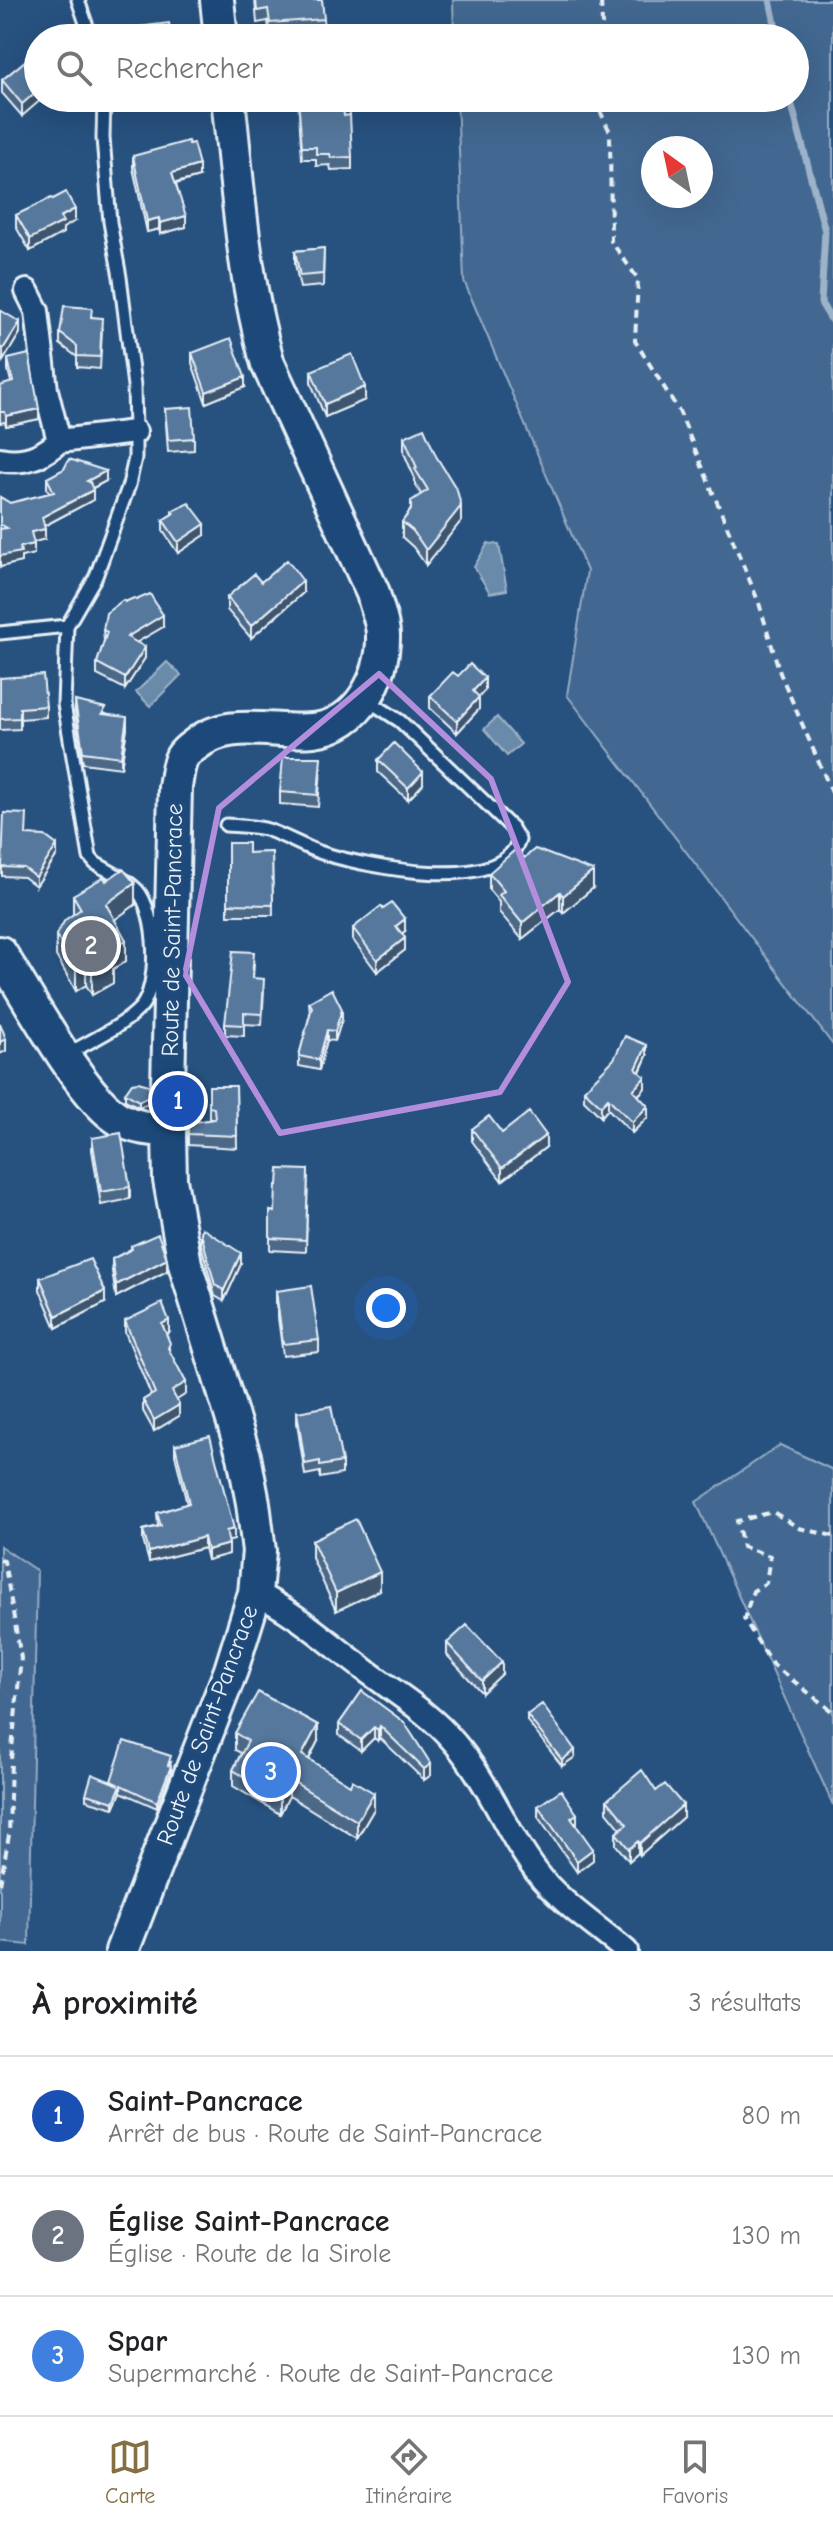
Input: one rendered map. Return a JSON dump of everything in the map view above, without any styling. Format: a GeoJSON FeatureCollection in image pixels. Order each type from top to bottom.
{"type":"FeatureCollection","features":[{"type":"Feature","properties":{"kind":"street"},"geometry":{"type":"LineString","coordinates":[[217,0],[220,24]]}},
{"type":"Feature","properties":{"kind":"street","name":"Route de Saint-Pancrace"},"geometry":{"type":"LineString","coordinates":[[122,1951],[231,1670],[255,1593],[259,1551],[244,1456],[179,1239],[170,1180],[167,1130],[175,787],[183,754],[204,737],[225,729],[316,730],[342,721],[365,698],[379,672],[383,634],[373,593],[268,364],[259,332],[246,253],[230,112]]}},
{"type":"Feature","properties":{"kind":"street"},"geometry":{"type":"LineString","coordinates":[[27,291],[37,311],[46,390],[59,441]]}},
{"type":"Feature","properties":{"kind":"street"},"geometry":{"type":"LineString","coordinates":[[0,459],[16,462],[33,458],[59,441],[135,432]]}},
{"type":"Feature","properties":{"kind":"street"},"geometry":{"type":"LineString","coordinates":[[0,953],[93,1096],[117,1118],[139,1128],[167,1130]]}},
{"type":"Feature","properties":{"kind":"street"},"geometry":{"type":"LineString","coordinates":[[255,1593],[311,1628],[436,1723],[468,1761],[543,1880],[626,1951]]}},
{"type":"Feature","properties":{"kind":"lane"},"geometry":{"type":"LineString","coordinates":[[78,0],[86,24]]}},
{"type":"Feature","properties":{"kind":"lane"},"geometry":{"type":"LineString","coordinates":[[65,1055],[142,1007],[151,979],[154,943],[148,909],[136,889],[95,863],[87,848],[64,704],[67,626],[96,576],[129,485],[135,458],[134,386],[110,222],[104,112]]}},
{"type":"Feature","properties":{"kind":"lane"},"geometry":{"type":"LineString","coordinates":[[0,633],[67,626]]}},
{"type":"Feature","properties":{"kind":"lane"},"geometry":{"type":"LineString","coordinates":[[226,825],[265,829],[320,853],[353,861],[455,874],[481,870],[502,860],[517,846],[519,840],[512,828],[400,721],[365,698]]}},
{"type":"Feature","properties":{"kind":"path"},"geometry":{"type":"LineString","coordinates":[[601,0],[602,24]]}},
{"type":"Feature","properties":{"kind":"path"},"geometry":{"type":"LineString","coordinates":[[601,112],[610,132],[611,241],[638,279],[635,341],[679,411],[759,603],[780,673],[833,795]]}},
{"type":"Feature","properties":{"kind":"path"},"geometry":{"type":"LineString","coordinates":[[833,1536],[799,1528],[773,1512],[737,1521],[743,1547],[770,1556],[766,1583],[753,1591],[744,1619],[772,1664],[833,1712]]}},
{"type":"Feature","properties":{"kind":"path"},"geometry":{"type":"LineString","coordinates":[[0,1560],[4,1561],[21,1658],[11,1759],[9,1835],[0,1885]]}},
{"type":"Feature","properties":{"kind":"highlighted area"},"geometry":{"type":"Polygon","coordinates":[[[379,674],[491,779],[568,982],[500,1092],[280,1133],[185,974],[219,808],[379,674]]]}},
{"type":"Feature","properties":{"kind":"shaded area"},"geometry":{"type":"Polygon","coordinates":[[[453,0],[833,0],[833,1045],[567,695],[587,571],[464,281],[458,112],[809,112],[809,24],[454,24],[453,0]]]}},
{"type":"Feature","properties":{"kind":"shaded area"},"geometry":{"type":"Polygon","coordinates":[[[488,543],[499,545],[507,590],[490,593],[474,567],[488,543]]]}},
{"type":"Feature","properties":{"kind":"shaded area"},"geometry":{"type":"Polygon","coordinates":[[[167,662],[181,675],[150,706],[136,692],[167,662]]]}},
{"type":"Feature","properties":{"kind":"shaded area"},"geometry":{"type":"Polygon","coordinates":[[[497,717],[521,744],[507,756],[484,729],[497,717]]]}},
{"type":"Feature","properties":{"kind":"shaded area"},"geometry":{"type":"Polygon","coordinates":[[[780,1445],[833,1470],[833,1805],[696,1502],[780,1445]]]}},
{"type":"Feature","properties":{"kind":"shaded area"},"geometry":{"type":"Polygon","coordinates":[[[0,1546],[37,1571],[29,1945],[0,1942],[0,1546]]]}},
{"type":"Feature","properties":{"kind":"building"},"geometry":{"type":"Polygon","coordinates":[[[256,0],[322,0],[324,19],[270,23],[268,9],[257,11],[256,0]]]}},
{"type":"Feature","properties":{"kind":"building"},"geometry":{"type":"Polygon","coordinates":[[[24,62],[24,102],[22,104],[2,80],[24,62]]]}},
{"type":"Feature","properties":{"kind":"building"},"geometry":{"type":"Polygon","coordinates":[[[299,112],[344,112],[344,116],[350,115],[352,157],[331,158],[330,154],[316,154],[316,147],[302,147],[299,112]]]}},
{"type":"Feature","properties":{"kind":"building"},"geometry":{"type":"Polygon","coordinates":[[[188,141],[189,144],[193,143],[199,165],[172,173],[186,216],[160,223],[159,218],[147,221],[133,156],[188,141]]]}},
{"type":"Feature","properties":{"kind":"building"},"geometry":{"type":"Polygon","coordinates":[[[66,192],[75,209],[60,217],[63,222],[30,239],[16,215],[66,192]]]}},
{"type":"Feature","properties":{"kind":"building"},"geometry":{"type":"Polygon","coordinates":[[[324,248],[323,274],[300,276],[295,251],[324,248]]]}},
{"type":"Feature","properties":{"kind":"building"},"geometry":{"type":"Polygon","coordinates":[[[64,306],[92,308],[91,317],[102,318],[100,357],[77,356],[77,346],[60,333],[64,306]]]}},
{"type":"Feature","properties":{"kind":"building"},"geometry":{"type":"Polygon","coordinates":[[[0,310],[20,322],[3,349],[0,347],[0,310]]]}},
{"type":"Feature","properties":{"kind":"building"},"geometry":{"type":"Polygon","coordinates":[[[231,338],[245,377],[206,392],[192,353],[231,338]]]}},
{"type":"Feature","properties":{"kind":"building"},"geometry":{"type":"Polygon","coordinates":[[[29,354],[39,409],[6,416],[5,412],[0,412],[0,390],[2,385],[13,382],[8,359],[29,354]]]}},
{"type":"Feature","properties":{"kind":"building"},"geometry":{"type":"Polygon","coordinates":[[[352,354],[365,387],[325,404],[311,371],[352,354]]]}},
{"type":"Feature","properties":{"kind":"building"},"geometry":{"type":"Polygon","coordinates":[[[192,407],[194,438],[168,440],[165,409],[192,407]]]}},
{"type":"Feature","properties":{"kind":"building"},"geometry":{"type":"Polygon","coordinates":[[[424,428],[436,456],[457,490],[461,506],[426,550],[413,531],[402,522],[411,510],[411,501],[428,490],[415,469],[404,437],[424,428]]]}},
{"type":"Feature","properties":{"kind":"building"},"geometry":{"type":"Polygon","coordinates":[[[69,459],[106,471],[87,481],[93,490],[42,517],[45,529],[31,532],[34,544],[20,547],[21,552],[0,556],[0,529],[7,528],[0,524],[0,497],[10,503],[54,492],[47,478],[64,469],[69,459]]]}},
{"type":"Feature","properties":{"kind":"building"},"geometry":{"type":"Polygon","coordinates":[[[189,503],[205,524],[178,542],[163,520],[174,513],[172,511],[189,503]]]}},
{"type":"Feature","properties":{"kind":"building"},"geometry":{"type":"Polygon","coordinates":[[[287,560],[303,581],[251,626],[227,597],[254,574],[261,582],[287,560]]]}},
{"type":"Feature","properties":{"kind":"building"},"geometry":{"type":"Polygon","coordinates":[[[150,594],[163,615],[127,637],[145,647],[125,678],[97,663],[107,632],[103,630],[106,613],[123,600],[136,600],[150,594]]]}},
{"type":"Feature","properties":{"kind":"building"},"geometry":{"type":"Polygon","coordinates":[[[470,664],[485,678],[473,691],[479,697],[457,721],[430,696],[453,672],[458,676],[470,664]]]}},
{"type":"Feature","properties":{"kind":"building"},"geometry":{"type":"Polygon","coordinates":[[[43,675],[46,706],[20,708],[20,718],[0,719],[0,678],[43,675]]]}},
{"type":"Feature","properties":{"kind":"building"},"geometry":{"type":"Polygon","coordinates":[[[75,701],[106,708],[102,714],[127,717],[121,757],[83,752],[75,701]]]}},
{"type":"Feature","properties":{"kind":"building"},"geometry":{"type":"Polygon","coordinates":[[[394,743],[423,772],[408,788],[378,760],[394,743]]]}},
{"type":"Feature","properties":{"kind":"building"},"geometry":{"type":"Polygon","coordinates":[[[283,757],[321,757],[318,795],[280,792],[283,757]]]}},
{"type":"Feature","properties":{"kind":"building"},"geometry":{"type":"Polygon","coordinates":[[[4,813],[27,814],[26,835],[45,836],[57,845],[36,877],[24,868],[2,867],[4,813]]]}},
{"type":"Feature","properties":{"kind":"building"},"geometry":{"type":"Polygon","coordinates":[[[228,843],[248,843],[248,853],[272,852],[273,905],[228,904],[228,843]]]}},
{"type":"Feature","properties":{"kind":"building"},"geometry":{"type":"Polygon","coordinates":[[[516,849],[524,858],[535,849],[593,871],[563,896],[560,892],[522,923],[499,895],[504,891],[489,873],[516,849]]]}},
{"type":"Feature","properties":{"kind":"building"},"geometry":{"type":"Polygon","coordinates":[[[123,869],[135,883],[106,904],[126,940],[107,951],[113,961],[92,973],[86,963],[76,969],[56,935],[65,920],[81,909],[73,895],[104,877],[106,881],[123,869]]]}},
{"type":"Feature","properties":{"kind":"building"},"geometry":{"type":"Polygon","coordinates":[[[392,903],[405,919],[396,926],[405,938],[377,960],[353,928],[381,906],[383,909],[392,903]]]}},
{"type":"Feature","properties":{"kind":"building"},"geometry":{"type":"Polygon","coordinates":[[[233,951],[254,952],[252,978],[264,979],[262,1014],[244,1013],[244,1025],[225,1024],[233,951]]]}},
{"type":"Feature","properties":{"kind":"building"},"geometry":{"type":"Polygon","coordinates":[[[332,989],[342,1009],[335,1031],[327,1030],[319,1060],[299,1056],[312,1007],[309,1002],[332,989]]]}},
{"type":"Feature","properties":{"kind":"building"},"geometry":{"type":"Polygon","coordinates":[[[0,1023],[6,1039],[0,1042],[0,1023]]]}},
{"type":"Feature","properties":{"kind":"building"},"geometry":{"type":"Polygon","coordinates":[[[625,1036],[647,1045],[636,1069],[645,1077],[633,1090],[648,1106],[632,1122],[608,1098],[601,1106],[584,1090],[614,1059],[625,1036]]]}},
{"type":"Feature","properties":{"kind":"building"},"geometry":{"type":"Polygon","coordinates":[[[132,1083],[149,1085],[149,1096],[139,1101],[125,1093],[132,1083]]]}},
{"type":"Feature","properties":{"kind":"building"},"geometry":{"type":"Polygon","coordinates":[[[209,1086],[236,1086],[237,1136],[188,1134],[188,1123],[215,1119],[214,1108],[209,1107],[209,1086]]]}},
{"type":"Feature","properties":{"kind":"building"},"geometry":{"type":"Polygon","coordinates":[[[529,1112],[546,1135],[502,1168],[472,1129],[489,1116],[502,1133],[529,1112]]]}},
{"type":"Feature","properties":{"kind":"building"},"geometry":{"type":"Polygon","coordinates":[[[121,1133],[130,1187],[101,1192],[92,1138],[121,1133]]]}},
{"type":"Feature","properties":{"kind":"building"},"geometry":{"type":"Polygon","coordinates":[[[279,1169],[308,1170],[306,1240],[270,1238],[270,1211],[275,1212],[279,1169]]]}},
{"type":"Feature","properties":{"kind":"building"},"geometry":{"type":"Polygon","coordinates":[[[202,1228],[241,1253],[224,1290],[215,1285],[202,1228]]]}},
{"type":"Feature","properties":{"kind":"building"},"geometry":{"type":"Polygon","coordinates":[[[158,1234],[167,1259],[116,1285],[112,1259],[158,1234]]]}},
{"type":"Feature","properties":{"kind":"building"},"geometry":{"type":"Polygon","coordinates":[[[90,1259],[105,1291],[56,1316],[40,1278],[90,1259]]]}},
{"type":"Feature","properties":{"kind":"building"},"geometry":{"type":"Polygon","coordinates":[[[311,1286],[319,1340],[283,1344],[276,1291],[311,1286]]]}},
{"type":"Feature","properties":{"kind":"building"},"geometry":{"type":"Polygon","coordinates":[[[162,1303],[169,1320],[162,1324],[170,1343],[168,1348],[186,1382],[172,1391],[179,1405],[154,1420],[143,1400],[155,1393],[125,1321],[162,1303]]]}},
{"type":"Feature","properties":{"kind":"building"},"geometry":{"type":"Polygon","coordinates":[[[331,1406],[342,1462],[320,1466],[320,1461],[305,1464],[297,1412],[331,1406]]]}},
{"type":"Feature","properties":{"kind":"building"},"geometry":{"type":"Polygon","coordinates":[[[210,1436],[234,1529],[226,1531],[229,1544],[207,1550],[204,1537],[149,1552],[143,1530],[161,1526],[157,1513],[189,1503],[175,1445],[210,1436]]]}},
{"type":"Feature","properties":{"kind":"building"},"geometry":{"type":"Polygon","coordinates":[[[356,1519],[380,1572],[336,1593],[312,1540],[356,1519]]]}},
{"type":"Feature","properties":{"kind":"building"},"geometry":{"type":"Polygon","coordinates":[[[467,1625],[502,1662],[482,1681],[447,1643],[467,1625]]]}},
{"type":"Feature","properties":{"kind":"building"},"geometry":{"type":"Polygon","coordinates":[[[362,1691],[404,1722],[431,1764],[424,1769],[380,1726],[378,1730],[374,1727],[361,1740],[339,1724],[362,1691]]]}},
{"type":"Feature","properties":{"kind":"building"},"geometry":{"type":"Polygon","coordinates":[[[258,1692],[318,1725],[302,1755],[350,1785],[352,1780],[374,1793],[357,1821],[289,1779],[280,1797],[233,1770],[248,1741],[235,1733],[258,1692]]]}},
{"type":"Feature","properties":{"kind":"building"},"geometry":{"type":"Polygon","coordinates":[[[542,1704],[575,1750],[562,1760],[527,1715],[542,1704]]]}},
{"type":"Feature","properties":{"kind":"building"},"geometry":{"type":"Polygon","coordinates":[[[124,1741],[171,1756],[168,1765],[171,1766],[157,1802],[121,1785],[114,1802],[86,1794],[92,1774],[119,1785],[111,1781],[124,1741]]]}},
{"type":"Feature","properties":{"kind":"building"},"geometry":{"type":"Polygon","coordinates":[[[642,1770],[656,1791],[665,1784],[683,1805],[629,1849],[616,1833],[627,1824],[607,1800],[642,1770]]]}},
{"type":"Feature","properties":{"kind":"building"},"geometry":{"type":"Polygon","coordinates":[[[561,1790],[577,1814],[571,1818],[593,1849],[577,1861],[538,1806],[561,1790]]]}},
{"type":"Feature","properties":{"kind":"waterway"},"geometry":{"type":"LineString","coordinates":[[770,0],[775,24]]}},
{"type":"Feature","properties":{"kind":"waterway"},"geometry":{"type":"LineString","coordinates":[[794,112],[825,231],[821,303],[833,323]]}},
{"type":"Feature","properties":{"kind":"place","name":"Église Saint-Pancrace"},"geometry":{"type":"Point","coordinates":[91,946]}},
{"type":"Feature","properties":{"kind":"place","name":"Saint-Pancrace"},"geometry":{"type":"Point","coordinates":[178,1101]}},
{"type":"Feature","properties":{"kind":"place","name":"Spar"},"geometry":{"type":"Point","coordinates":[271,1772]}}]}
